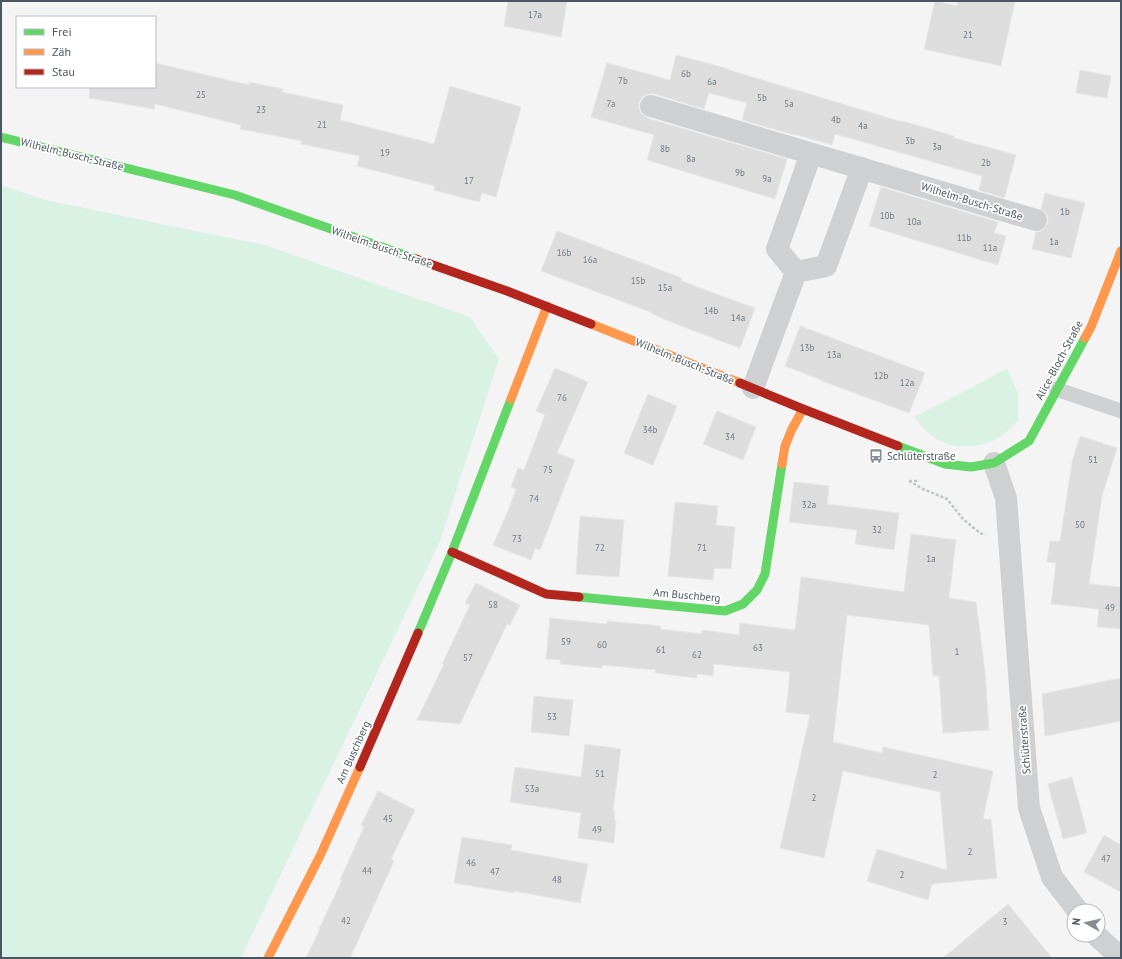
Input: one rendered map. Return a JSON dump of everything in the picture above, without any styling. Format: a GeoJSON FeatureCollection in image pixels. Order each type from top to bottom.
{"type":"FeatureCollection","features":[{"type":"Feature","properties":{"kind":"street","name":"Wilhelm-Busch-Straße"},"geometry":{"type":"LineString","coordinates":[[651,106],[1036,220]]}},
{"type":"Feature","properties":{"kind":"street","name":"Wilhelm-Busch-Straße"},"geometry":{"type":"LineString","coordinates":[[1,137],[235,195],[547,306],[803,409],[945,464],[971,467],[994,463]]}},
{"type":"Feature","properties":{"kind":"street"},"geometry":{"type":"LineString","coordinates":[[796,272],[777,249],[811,154]]}},
{"type":"Feature","properties":{"kind":"street"},"geometry":{"type":"LineString","coordinates":[[796,272],[826,266],[862,168]]}},
{"type":"Feature","properties":{"kind":"street","name":"Alice-Bloch-Straße"},"geometry":{"type":"LineString","coordinates":[[994,463],[1029,441],[1091,327],[1121,251]]}},
{"type":"Feature","properties":{"kind":"street"},"geometry":{"type":"LineString","coordinates":[[753,388],[796,272]]}},
{"type":"Feature","properties":{"kind":"street","name":"Am Buschberg"},"geometry":{"type":"LineString","coordinates":[[268,958],[320,856],[365,756],[452,552],[547,306]]}},
{"type":"Feature","properties":{"kind":"street","name":"Am Buschberg"},"geometry":{"type":"LineString","coordinates":[[452,552],[546,594],[725,611],[743,604],[757,590],[765,574],[785,446],[803,409]]}},
{"type":"Feature","properties":{"kind":"street","name":"Schlüterstraße"},"geometry":{"type":"LineString","coordinates":[[994,463],[1006,498],[1029,808],[1052,877],[1072,903]]}},
{"type":"Feature","properties":{"kind":"street"},"geometry":{"type":"LineString","coordinates":[[1105,943],[1121,958]]}},
{"type":"Feature","properties":{"kind":"lane"},"geometry":{"type":"LineString","coordinates":[[1056,389],[1121,411]]}},
{"type":"Feature","properties":{"kind":"path"},"geometry":{"type":"LineString","coordinates":[[909,480],[923,489],[947,499],[963,519],[986,536]]}},
{"type":"Feature","properties":{"kind":"green space"},"geometry":{"type":"Polygon","coordinates":[[[1,185],[45,200],[265,245],[470,317],[499,359],[440,541],[241,958],[1,958],[1,185]]]}},
{"type":"Feature","properties":{"kind":"green space"},"geometry":{"type":"Polygon","coordinates":[[[1007,368],[1018,393],[1018,421],[998,438],[983,444],[967,447],[944,443],[937,440],[924,429],[914,417],[978,384],[1007,368]]]}},
{"type":"Feature","properties":{"kind":"building"},"geometry":{"type":"Polygon","coordinates":[[[508,1],[567,1],[561,37],[504,26],[508,1]]]}},
{"type":"Feature","properties":{"kind":"building"},"geometry":{"type":"Polygon","coordinates":[[[935,1],[957,6],[958,1],[1015,1],[1001,66],[924,49],[935,1]]]}},
{"type":"Feature","properties":{"kind":"building"},"geometry":{"type":"Polygon","coordinates":[[[676,55],[729,69],[902,122],[954,136],[954,138],[1016,155],[1005,196],[1004,198],[979,190],[982,176],[835,134],[832,145],[742,120],[747,103],[709,93],[704,109],[655,94],[648,94],[642,97],[639,102],[639,109],[647,118],[787,159],[775,199],[647,160],[654,135],[591,117],[607,63],[670,80],[676,55]]]}},
{"type":"Feature","properties":{"kind":"building"},"geometry":{"type":"Polygon","coordinates":[[[156,63],[249,85],[249,82],[283,89],[282,92],[343,105],[340,120],[434,144],[450,86],[521,107],[496,197],[482,193],[479,202],[434,190],[435,186],[357,166],[360,156],[301,144],[302,141],[240,129],[241,125],[155,104],[154,109],[89,98],[90,88],[156,88],[156,63]]]}},
{"type":"Feature","properties":{"kind":"building"},"geometry":{"type":"Polygon","coordinates":[[[1080,70],[1111,76],[1107,98],[1076,93],[1080,70]]]}},
{"type":"Feature","properties":{"kind":"building"},"geometry":{"type":"Polygon","coordinates":[[[881,187],[998,222],[994,233],[1006,236],[998,265],[869,226],[881,187]]]}},
{"type":"Feature","properties":{"kind":"building"},"geometry":{"type":"Polygon","coordinates":[[[1045,193],[1085,203],[1071,258],[1032,249],[1036,232],[1044,229],[1048,223],[1048,217],[1041,209],[1045,193]]]}},
{"type":"Feature","properties":{"kind":"building"},"geometry":{"type":"Polygon","coordinates":[[[557,231],[682,278],[681,281],[755,308],[740,348],[652,314],[653,313],[541,271],[557,231]]]}},
{"type":"Feature","properties":{"kind":"building"},"geometry":{"type":"Polygon","coordinates":[[[800,326],[925,373],[909,413],[785,366],[800,326]]]}},
{"type":"Feature","properties":{"kind":"building"},"geometry":{"type":"Polygon","coordinates":[[[555,368],[588,382],[557,453],[575,460],[540,550],[535,548],[531,560],[493,545],[516,489],[511,487],[518,468],[524,470],[545,415],[536,411],[555,368]]]}},
{"type":"Feature","properties":{"kind":"building"},"geometry":{"type":"Polygon","coordinates":[[[648,394],[677,406],[653,465],[624,453],[648,394]]]}},
{"type":"Feature","properties":{"kind":"building"},"geometry":{"type":"Polygon","coordinates":[[[717,411],[756,427],[743,460],[703,444],[717,411]]]}},
{"type":"Feature","properties":{"kind":"building"},"geometry":{"type":"Polygon","coordinates":[[[1080,436],[1117,448],[1102,496],[1089,584],[1121,587],[1121,629],[1097,627],[1099,609],[1051,604],[1056,563],[1047,562],[1050,541],[1060,541],[1072,462],[1080,436]]]}},
{"type":"Feature","properties":{"kind":"building"},"geometry":{"type":"Polygon","coordinates":[[[794,482],[829,486],[827,504],[899,513],[894,550],[855,544],[857,530],[789,522],[794,482]]]}},
{"type":"Feature","properties":{"kind":"building"},"geometry":{"type":"Polygon","coordinates":[[[675,502],[718,506],[716,525],[735,527],[731,569],[714,568],[713,580],[668,576],[675,502]]]}},
{"type":"Feature","properties":{"kind":"building"},"geometry":{"type":"Polygon","coordinates":[[[580,516],[624,520],[619,577],[576,574],[580,516]]]}},
{"type":"Feature","properties":{"kind":"building"},"geometry":{"type":"Polygon","coordinates":[[[911,534],[956,540],[949,598],[976,602],[985,672],[989,730],[943,733],[939,676],[933,676],[929,625],[847,615],[833,742],[882,753],[883,747],[993,771],[983,819],[991,819],[997,878],[932,884],[928,900],[867,881],[877,849],[947,870],[940,792],[843,771],[824,858],[780,848],[810,715],[786,712],[790,672],[714,664],[713,676],[697,674],[697,678],[655,673],[655,670],[603,665],[602,668],[560,664],[561,660],[546,659],[550,618],[607,624],[607,621],[661,626],[660,629],[702,634],[702,630],[739,635],[740,623],[795,630],[801,577],[904,592],[911,534]]]}},
{"type":"Feature","properties":{"kind":"building"},"geometry":{"type":"Polygon","coordinates":[[[476,583],[520,605],[510,625],[507,624],[460,724],[417,720],[470,605],[465,603],[476,583]]]}},
{"type":"Feature","properties":{"kind":"building"},"geometry":{"type":"Polygon","coordinates":[[[1121,678],[1121,721],[1045,736],[1042,694],[1121,678]]]}},
{"type":"Feature","properties":{"kind":"building"},"geometry":{"type":"Polygon","coordinates":[[[534,696],[573,700],[569,736],[531,732],[534,696]]]}},
{"type":"Feature","properties":{"kind":"building"},"geometry":{"type":"Polygon","coordinates":[[[585,744],[621,749],[613,811],[615,811],[614,820],[616,820],[614,843],[578,838],[581,813],[510,802],[515,767],[581,777],[585,744]]]}},
{"type":"Feature","properties":{"kind":"building"},"geometry":{"type":"Polygon","coordinates":[[[1072,777],[1087,833],[1063,839],[1048,784],[1072,777]]]}},
{"type":"Feature","properties":{"kind":"building"},"geometry":{"type":"Polygon","coordinates":[[[378,791],[415,810],[391,859],[394,861],[350,958],[306,958],[342,880],[340,880],[364,827],[361,825],[378,791]]]}},
{"type":"Feature","properties":{"kind":"building"},"geometry":{"type":"Polygon","coordinates":[[[1104,835],[1121,845],[1121,892],[1084,872],[1104,835]]]}},
{"type":"Feature","properties":{"kind":"building"},"geometry":{"type":"Polygon","coordinates":[[[462,837],[512,845],[511,850],[588,864],[580,903],[514,891],[514,893],[454,883],[462,837]]]}},
{"type":"Feature","properties":{"kind":"building"},"geometry":{"type":"Polygon","coordinates":[[[1008,904],[1052,958],[943,958],[1008,904]]]}},
{"type":"Feature","properties":{"kind":"traffic: fast"},"geometry":{"type":"LineString","coordinates":[[1,137],[235,195],[416,259]]}},
{"type":"Feature","properties":{"kind":"traffic: fast"},"geometry":{"type":"LineString","coordinates":[[898,446],[945,464],[971,467],[994,463],[1029,441],[1085,338]]}},
{"type":"Feature","properties":{"kind":"traffic: fast"},"geometry":{"type":"LineString","coordinates":[[418,633],[452,552],[511,399]]}},
{"type":"Feature","properties":{"kind":"traffic: fast"},"geometry":{"type":"LineString","coordinates":[[579,597],[725,611],[743,604],[757,590],[765,574],[782,464]]}},
{"type":"Feature","properties":{"kind":"traffic: slow"},"geometry":{"type":"LineString","coordinates":[[1085,338],[1091,327],[1121,251]]}},
{"type":"Feature","properties":{"kind":"traffic: slow"},"geometry":{"type":"LineString","coordinates":[[511,399],[547,306]]}},
{"type":"Feature","properties":{"kind":"traffic: slow"},"geometry":{"type":"LineString","coordinates":[[591,324],[740,383]]}},
{"type":"Feature","properties":{"kind":"traffic: slow"},"geometry":{"type":"LineString","coordinates":[[782,464],[785,446],[803,409]]}},
{"type":"Feature","properties":{"kind":"traffic: slow"},"geometry":{"type":"LineString","coordinates":[[268,958],[320,856],[360,767]]}},
{"type":"Feature","properties":{"kind":"traffic: jam"},"geometry":{"type":"LineString","coordinates":[[416,259],[507,291],[591,324]]}},
{"type":"Feature","properties":{"kind":"traffic: jam"},"geometry":{"type":"LineString","coordinates":[[740,383],[898,446]]}},
{"type":"Feature","properties":{"kind":"traffic: jam"},"geometry":{"type":"LineString","coordinates":[[452,552],[546,594],[579,597]]}},
{"type":"Feature","properties":{"kind":"traffic: jam"},"geometry":{"type":"LineString","coordinates":[[360,767],[418,633]]}},
{"type":"Feature","properties":{"kind":"place","name":"Schlüterstraße"},"geometry":{"type":"Point","coordinates":[876,456]}}]}
